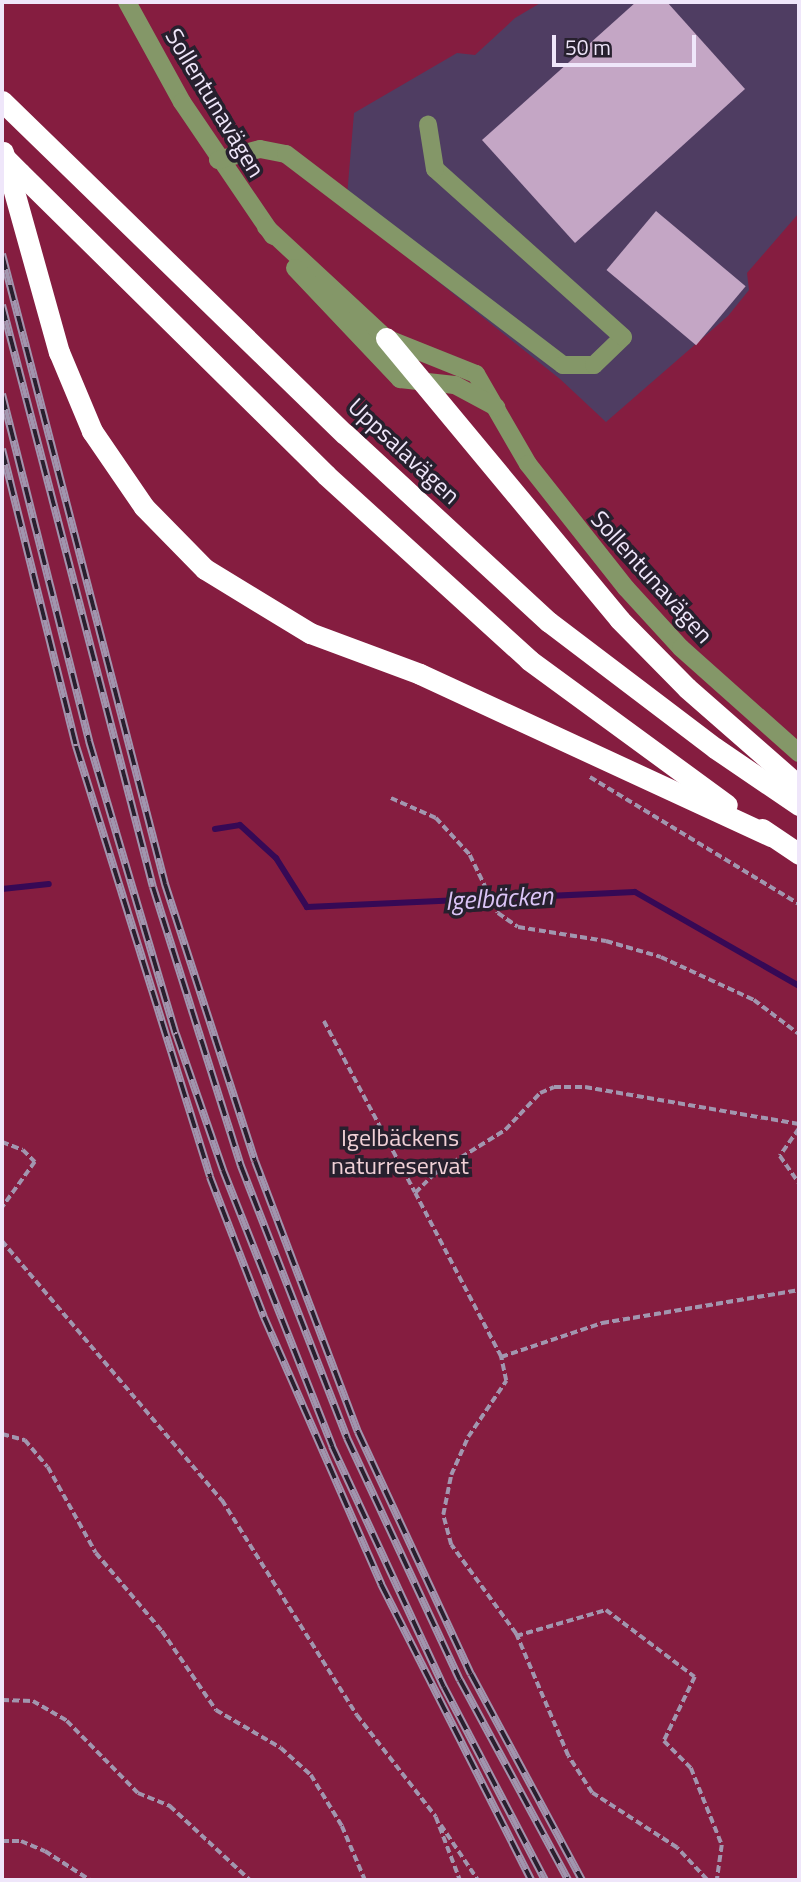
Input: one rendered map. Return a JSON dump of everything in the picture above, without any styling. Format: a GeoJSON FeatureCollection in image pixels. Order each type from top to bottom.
{"type":"FeatureCollection","features":[{"type":"Feature","properties":{"kind":"highway","name":"Uppsalavägen"},"geometry":{"type":"LineString","coordinates":[[2,101],[345,434],[549,622],[715,748],[799,805]]}},
{"type":"Feature","properties":{"kind":"highway"},"geometry":{"type":"LineString","coordinates":[[2,147],[60,352],[92,431],[144,507],[205,569],[310,633],[420,674],[772,836]]}},
{"type":"Feature","properties":{"kind":"highway"},"geometry":{"type":"LineString","coordinates":[[2,155],[326,475],[529,660],[799,854]]}},
{"type":"Feature","properties":{"kind":"highway"},"geometry":{"type":"LineString","coordinates":[[386,338],[428,383],[620,621],[687,688],[799,786]]}},
{"type":"Feature","properties":{"kind":"street","name":"Sollentunavägen"},"geometry":{"type":"LineString","coordinates":[[127,2],[218,159],[296,270],[400,379],[469,389],[499,409]]}},
{"type":"Feature","properties":{"kind":"street"},"geometry":{"type":"LineString","coordinates":[[218,159],[260,149],[286,154],[563,365],[594,365],[623,337],[435,169],[428,125]]}},
{"type":"Feature","properties":{"kind":"street","name":"Sollentunavägen"},"geometry":{"type":"LineString","coordinates":[[266,227],[386,338],[463,365],[486,385],[550,494],[626,588],[681,648],[799,753]]}},
{"type":"Feature","properties":{"kind":"path"},"geometry":{"type":"LineString","coordinates":[[585,774],[799,904]]}},
{"type":"Feature","properties":{"kind":"path"},"geometry":{"type":"LineString","coordinates":[[391,798],[436,818],[470,855],[487,883],[498,913],[517,928],[606,941],[661,957],[754,1000],[799,1034]]}},
{"type":"Feature","properties":{"kind":"path"},"geometry":{"type":"LineString","coordinates":[[324,1021],[501,1357],[506,1381],[468,1437],[450,1475],[443,1515],[452,1545],[516,1636],[568,1756],[592,1793],[677,1849],[707,1880]]}},
{"type":"Feature","properties":{"kind":"path"},"geometry":{"type":"LineString","coordinates":[[415,1193],[434,1174],[505,1130],[540,1093],[554,1087],[585,1087],[799,1127],[780,1156],[799,1183]]}},
{"type":"Feature","properties":{"kind":"path"},"geometry":{"type":"LineString","coordinates":[[2,1142],[23,1150],[35,1162],[2,1208]]}},
{"type":"Feature","properties":{"kind":"path"},"geometry":{"type":"LineString","coordinates":[[2,1241],[222,1500],[357,1715],[436,1817],[478,1880]]}},
{"type":"Feature","properties":{"kind":"path"},"geometry":{"type":"LineString","coordinates":[[501,1357],[602,1323],[799,1290]]}},
{"type":"Feature","properties":{"kind":"path"},"geometry":{"type":"LineString","coordinates":[[2,1434],[25,1440],[48,1467],[96,1553],[162,1631],[216,1710],[281,1748],[311,1775],[342,1826],[365,1880]]}},
{"type":"Feature","properties":{"kind":"path"},"geometry":{"type":"LineString","coordinates":[[516,1636],[606,1610],[695,1677],[664,1741],[691,1768],[722,1845],[717,1880]]}},
{"type":"Feature","properties":{"kind":"path"},"geometry":{"type":"LineString","coordinates":[[2,1700],[33,1702],[67,1721],[138,1793],[170,1806],[250,1880]]}},
{"type":"Feature","properties":{"kind":"path"},"geometry":{"type":"LineString","coordinates":[[436,1817],[460,1880]]}},
{"type":"Feature","properties":{"kind":"path"},"geometry":{"type":"LineString","coordinates":[[2,1841],[21,1842],[45,1851],[90,1880]]}},
{"type":"Feature","properties":{"kind":"shaded area"},"geometry":{"type":"Polygon","coordinates":[[[156,2],[799,2],[799,714],[156,2]]]}},
{"type":"Feature","properties":{"kind":"green space","name":"Igelbäckens naturreservat"},"geometry":{"type":"Polygon","coordinates":[[[2,2],[542,2],[515,18],[475,55],[457,53],[354,113],[346,208],[560,379],[606,422],[728,316],[749,290],[747,273],[799,213],[799,1880],[2,1880],[2,2]]]}},
{"type":"Feature","properties":{"kind":"building"},"geometry":{"type":"Polygon","coordinates":[[[636,2],[667,2],[745,89],[575,243],[482,140],[636,2]]]}},
{"type":"Feature","properties":{"kind":"building"},"geometry":{"type":"Polygon","coordinates":[[[656,211],[746,286],[696,345],[607,270],[656,211]]]}},
{"type":"Feature","properties":{"kind":"waterway","name":"Igelbäcken"},"geometry":{"type":"LineString","coordinates":[[215,829],[240,825],[276,858],[307,907],[635,892],[799,986]]}},
{"type":"Feature","properties":{"kind":"waterway","name":"Igelbäcken"},"geometry":{"type":"LineString","coordinates":[[2,889],[49,884]]}},
{"type":"Feature","properties":{"kind":"railway"},"geometry":{"type":"LineString","coordinates":[[2,254],[165,884],[255,1161],[358,1432],[471,1674],[582,1880]]}},
{"type":"Feature","properties":{"kind":"railway"},"geometry":{"type":"LineString","coordinates":[[2,305],[153,887],[241,1166],[347,1438],[460,1680],[568,1880]]}},
{"type":"Feature","properties":{"kind":"railway"},"geometry":{"type":"LineString","coordinates":[[2,394],[89,741],[176,1034],[223,1170],[332,1446],[444,1687],[545,1880]]}},
{"type":"Feature","properties":{"kind":"railway"},"geometry":{"type":"LineString","coordinates":[[2,449],[76,746],[210,1177],[264,1317],[381,1584],[531,1880]]}}]}
